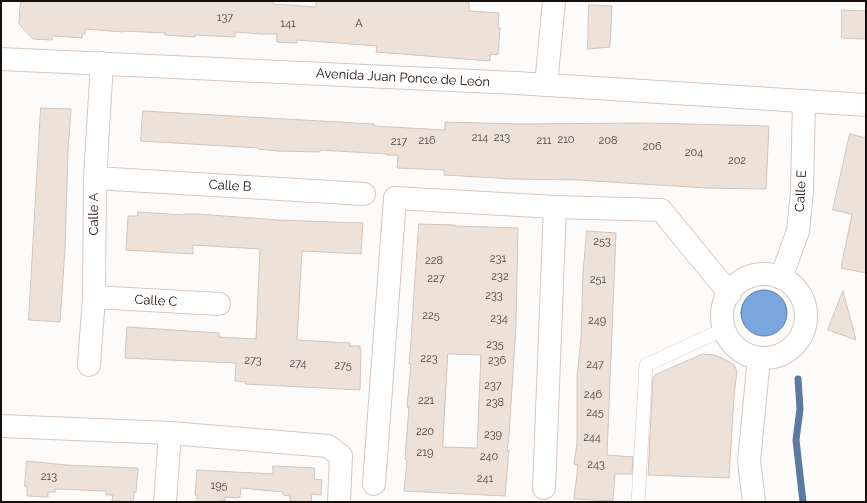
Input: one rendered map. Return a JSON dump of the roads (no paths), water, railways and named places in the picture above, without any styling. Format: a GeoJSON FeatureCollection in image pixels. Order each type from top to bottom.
{"type":"FeatureCollection","features":[{"type":"Feature","properties":{"kind":"street"},"geometry":{"type":"LineString","coordinates":[[546,85],[554,1]]}},
{"type":"Feature","properties":{"kind":"street","name":"Avenida Juan Ponce de León"},"geometry":{"type":"LineString","coordinates":[[2,57],[546,85],[866,104]]}},
{"type":"Feature","properties":{"kind":"street","name":"Calle A"},"geometry":{"type":"LineString","coordinates":[[89,365],[94,297],[95,178],[102,63]]}},
{"type":"Feature","properties":{"kind":"street","name":"Calle E"},"geometry":{"type":"LineString","coordinates":[[781,278],[798,231],[802,191],[804,101]]}},
{"type":"Feature","properties":{"kind":"street","name":"Calle B"},"geometry":{"type":"LineString","coordinates":[[95,178],[364,194]]}},
{"type":"Feature","properties":{"kind":"street"},"geometry":{"type":"LineString","coordinates":[[374,484],[395,198],[555,207],[661,210],[730,294]]}},
{"type":"Feature","properties":{"kind":"street"},"geometry":{"type":"LineString","coordinates":[[544,488],[555,207]]}},
{"type":"Feature","properties":{"kind":"street"},"geometry":{"type":"LineString","coordinates":[[758,275],[770,275],[781,278],[791,284],[802,298],[806,315],[800,338],[787,351],[771,358],[759,358],[748,355],[737,349],[729,340],[724,329],[722,316],[724,305],[737,285],[747,278],[758,275]]}},
{"type":"Feature","properties":{"kind":"street","name":"Calle C"},"geometry":{"type":"LineString","coordinates":[[94,297],[219,304]]}},
{"type":"Feature","properties":{"kind":"street"},"geometry":{"type":"LineString","coordinates":[[754,502],[749,461],[759,358]]}},
{"type":"Feature","properties":{"kind":"street"},"geometry":{"type":"LineString","coordinates":[[1,426],[170,434],[328,446],[341,456],[339,502]]}},
{"type":"Feature","properties":{"kind":"street"},"geometry":{"type":"LineString","coordinates":[[165,502],[170,434]]}},
{"type":"Feature","properties":{"kind":"lane"},"geometry":{"type":"LineString","coordinates":[[638,502],[646,365],[724,329]]}},
{"type":"Feature","properties":{"kind":"water"},"geometry":{"type":"Polygon","coordinates":[[[769,290],[781,296],[786,304],[786,322],[781,330],[773,335],[759,336],[747,330],[742,322],[741,308],[747,296],[755,291],[769,290]]]}},
{"type":"Feature","properties":{"kind":"waterway"},"geometry":{"type":"LineString","coordinates":[[798,379],[800,409],[796,440],[803,502]]}}]}
